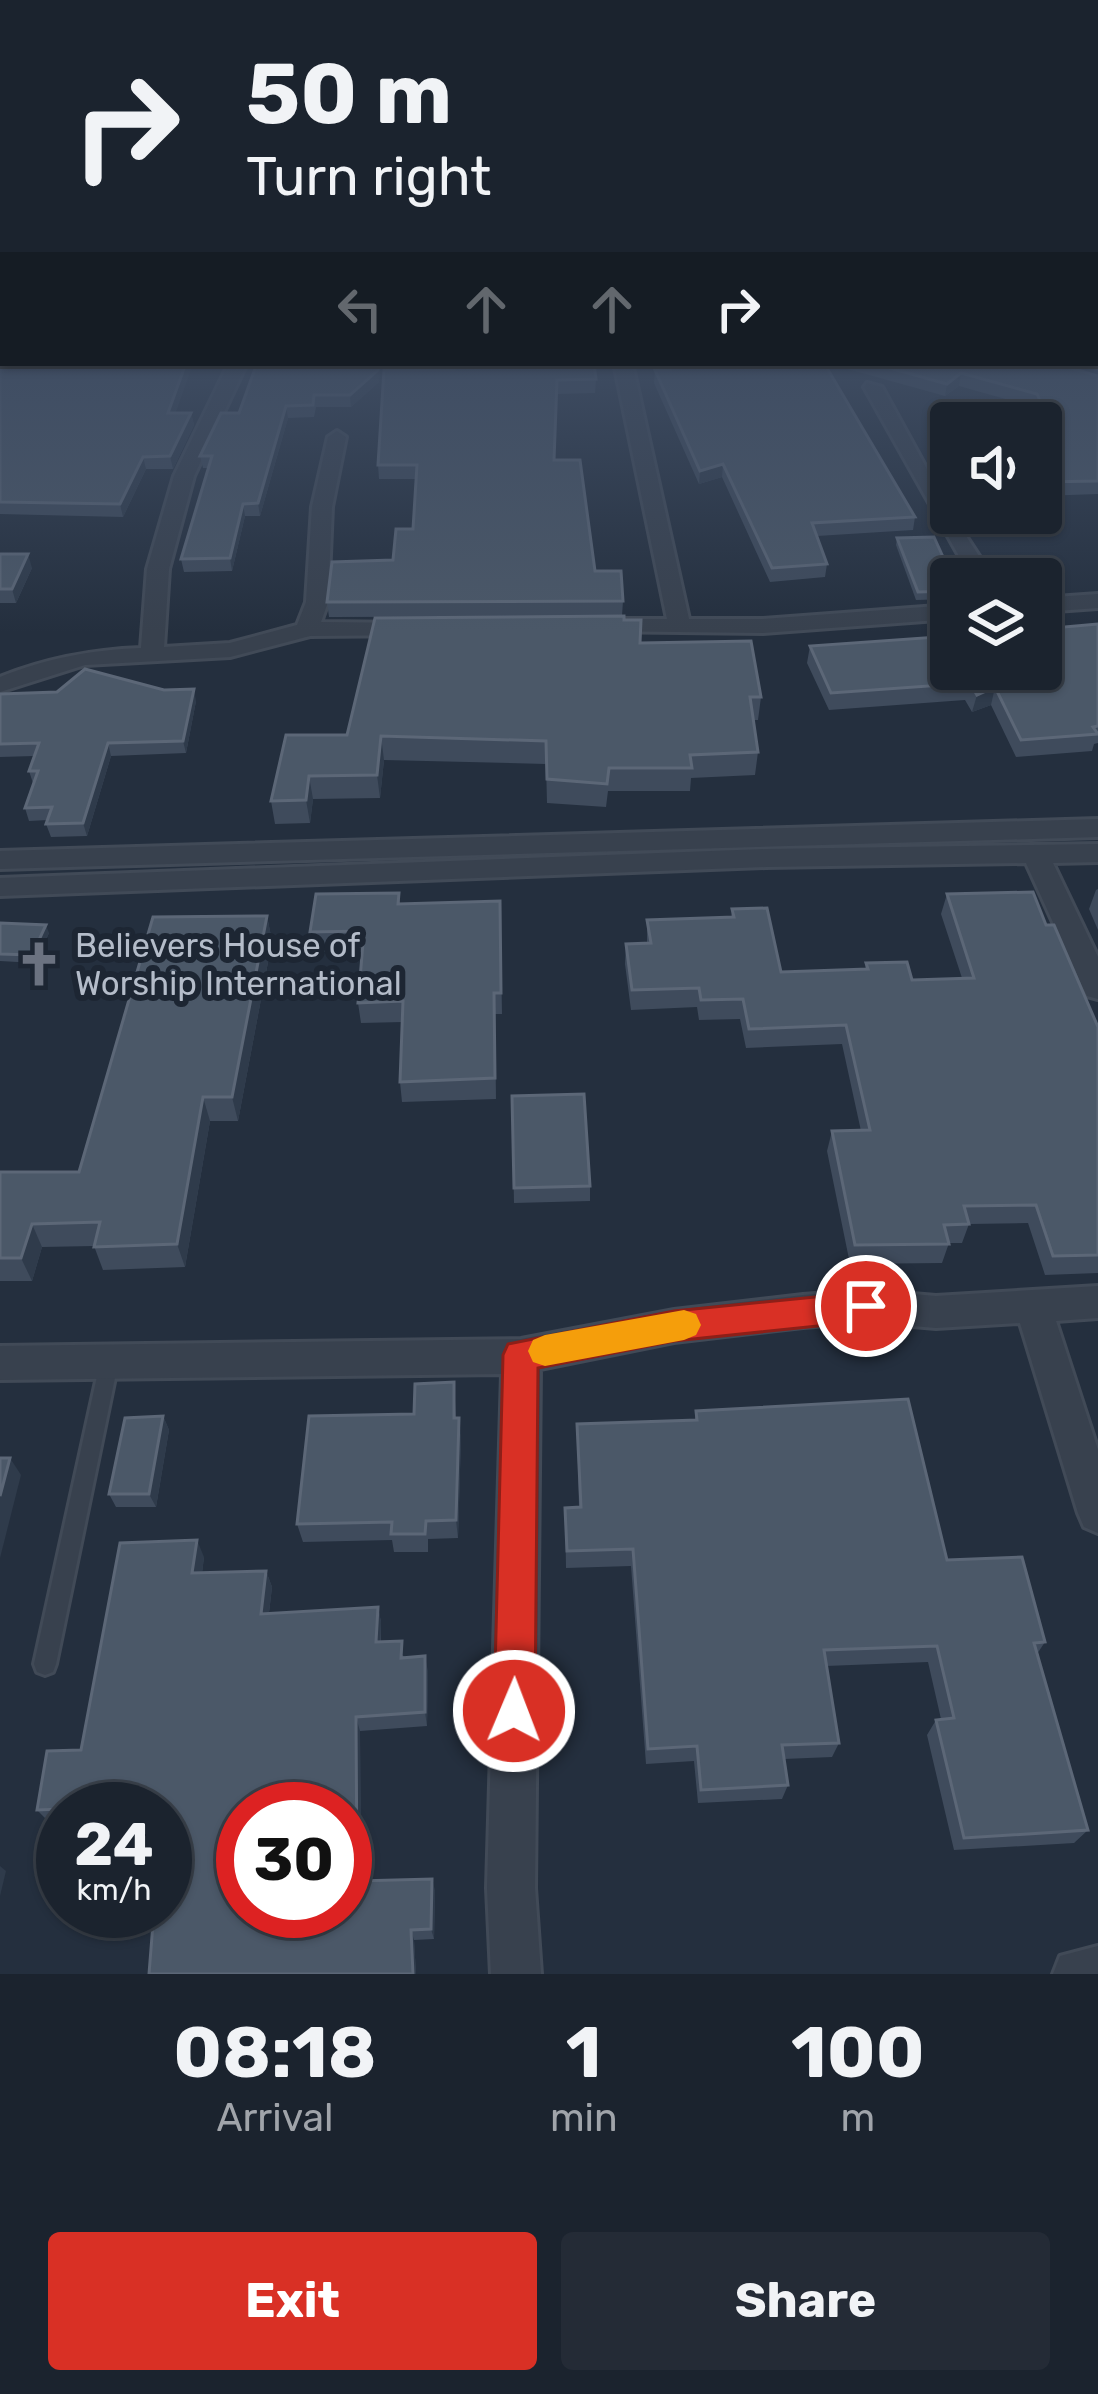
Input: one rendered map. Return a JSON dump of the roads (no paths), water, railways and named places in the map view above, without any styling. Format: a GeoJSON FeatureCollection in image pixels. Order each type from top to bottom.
{"type":"FeatureCollection","features":[{"type":"Feature","properties":{"kind":"street"},"geometry":{"type":"LineString","coordinates":[[152,657],[158,569],[184,476],[198,447]]}},
{"type":"Feature","properties":{"kind":"street"},"geometry":{"type":"LineString","coordinates":[[308,629],[317,602],[322,507],[335,447]]}},
{"type":"Feature","properties":{"kind":"street"},"geometry":{"type":"LineString","coordinates":[[641,447],[679,624]]}},
{"type":"Feature","properties":{"kind":"street"},"geometry":{"type":"LineString","coordinates":[[907,447],[971,558]]}},
{"type":"Feature","properties":{"kind":"street"},"geometry":{"type":"LineString","coordinates":[[1062,604],[1098,601]]}},
{"type":"Feature","properties":{"kind":"street"},"geometry":{"type":"LineString","coordinates":[[577,628],[764,626],[930,614]]}},
{"type":"Feature","properties":{"kind":"street"},"geometry":{"type":"LineString","coordinates":[[0,685],[51,665],[94,657],[212,655],[268,646],[308,629],[448,630]]}},
{"type":"Feature","properties":{"kind":"street"},"geometry":{"type":"LineString","coordinates":[[0,860],[1098,828]]}},
{"type":"Feature","properties":{"kind":"street"},"geometry":{"type":"LineString","coordinates":[[0,887],[766,858],[1098,853]]}},
{"type":"Feature","properties":{"kind":"street"},"geometry":{"type":"LineString","coordinates":[[1035,854],[1098,988]]}},
{"type":"Feature","properties":{"kind":"street"},"geometry":{"type":"LineString","coordinates":[[0,1364],[401,1361],[520,1355],[674,1326],[803,1311],[866,1306],[936,1312],[1098,1302]]}},
{"type":"Feature","properties":{"kind":"street"},"geometry":{"type":"LineString","coordinates":[[1034,1308],[1098,1513]]}},
{"type":"Feature","properties":{"kind":"street"},"geometry":{"type":"LineString","coordinates":[[516,1974],[511,1888],[520,1355]]}},
{"type":"Feature","properties":{"kind":"street"},"geometry":{"type":"LineString","coordinates":[[1078,1974],[1098,1971]]}},
{"type":"Feature","properties":{"kind":"lane"},"geometry":{"type":"LineString","coordinates":[[45,1664],[109,1363]]}},
{"type":"Feature","properties":{"kind":"place","name":"Believers House of Worship International"},"geometry":{"type":"Point","coordinates":[39,964]}}]}
